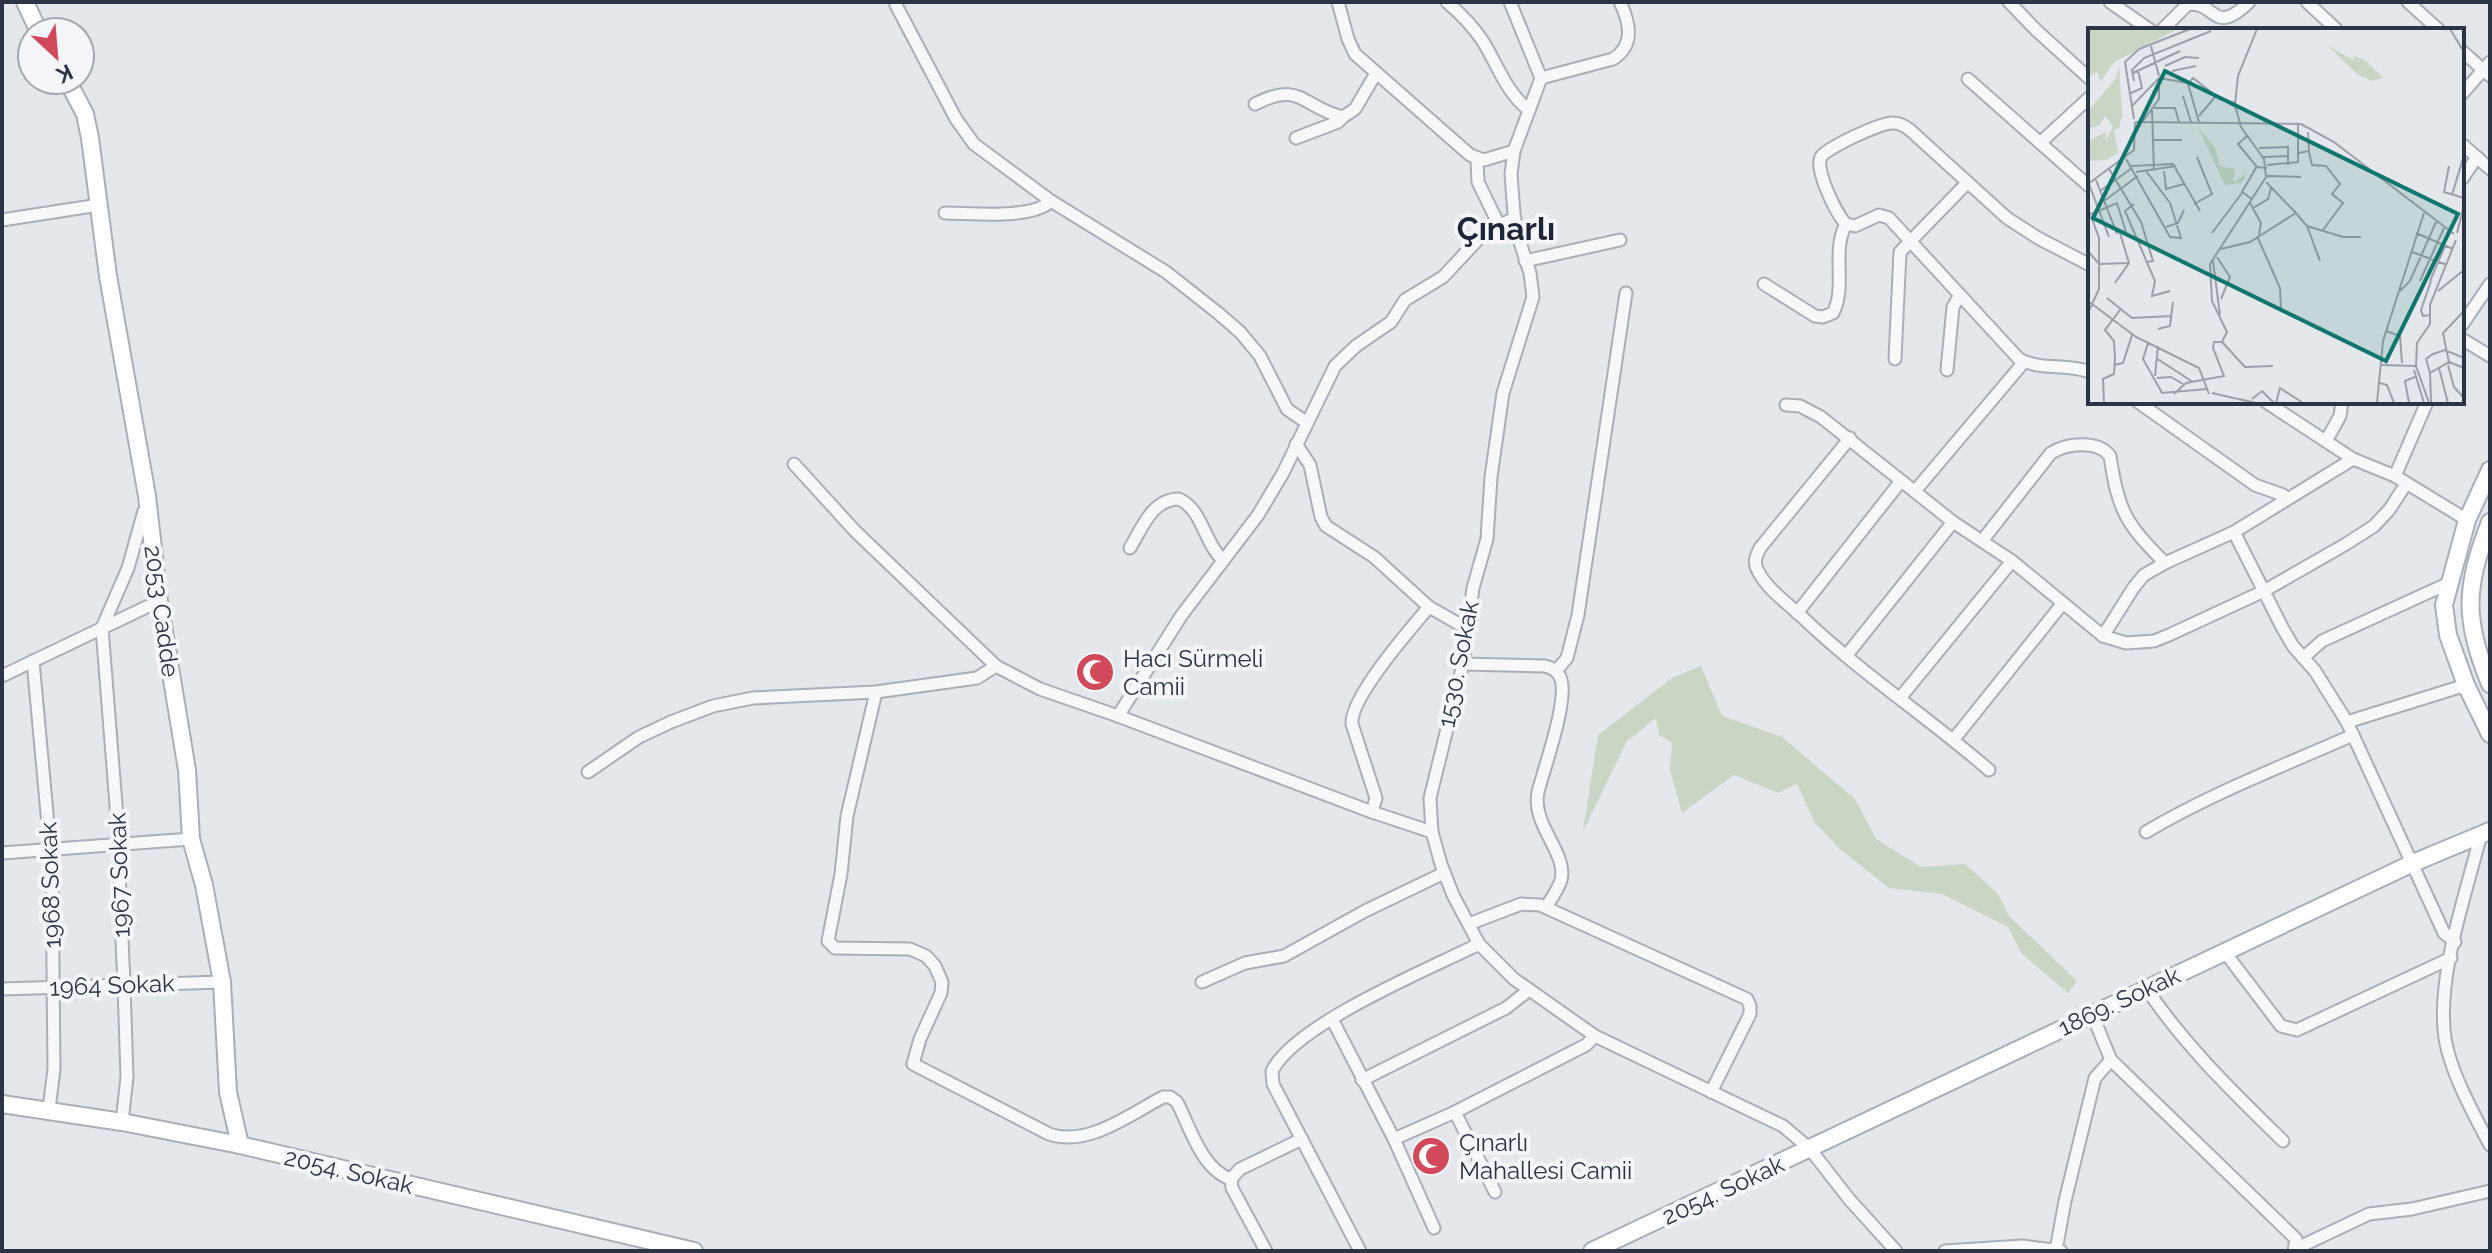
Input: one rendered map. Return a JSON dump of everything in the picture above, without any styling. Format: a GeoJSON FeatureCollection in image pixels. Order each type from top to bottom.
{"type":"FeatureCollection","features":[{"type":"Feature","properties":{"kind":"main road","name":"2053 Cadde"},"geometry":{"type":"LineString","coordinates":[[74,96],[88,125],[108,276],[147,496],[159,601],[187,770],[191,839],[204,885],[222,982],[228,1092],[240,1145]]}},
{"type":"Feature","properties":{"kind":"main road"},"geometry":{"type":"LineString","coordinates":[[2490,470],[2467,520],[2444,605],[2448,635],[2466,685],[2490,734]]}},
{"type":"Feature","properties":{"kind":"main road"},"geometry":{"type":"LineString","coordinates":[[2490,522],[2481,544],[2468,608],[2476,652],[2490,684]]}},
{"type":"Feature","properties":{"kind":"main road","name":"1869. Sokak"},"geometry":{"type":"LineString","coordinates":[[1810,1149],[2487,829]]}},
{"type":"Feature","properties":{"kind":"main road","name":"2054. Sokak"},"geometry":{"type":"LineString","coordinates":[[2,1104],[49,1109],[240,1145],[694,1251]]}},
{"type":"Feature","properties":{"kind":"main road","name":"2054. Sokak"},"geometry":{"type":"LineString","coordinates":[[1592,1251],[1810,1149]]}},
{"type":"Feature","properties":{"kind":"street"},"geometry":{"type":"LineString","coordinates":[[1338,2],[1355,54],[1375,75],[1477,160],[1514,151]]}},
{"type":"Feature","properties":{"kind":"street"},"geometry":{"type":"LineString","coordinates":[[1447,2],[1465,17],[1518,102],[1529,110]]}},
{"type":"Feature","properties":{"kind":"street"},"geometry":{"type":"LineString","coordinates":[[1510,2],[1541,78],[1613,59],[1622,52],[1629,32],[1620,2]]}},
{"type":"Feature","properties":{"kind":"street"},"geometry":{"type":"LineString","coordinates":[[2009,2],[2088,77]]}},
{"type":"Feature","properties":{"kind":"street"},"geometry":{"type":"LineString","coordinates":[[2110,2],[2147,28]]}},
{"type":"Feature","properties":{"kind":"street"},"geometry":{"type":"LineString","coordinates":[[2164,28],[2188,4],[2199,5],[2212,15],[2223,18],[2234,16],[2249,2]]}},
{"type":"Feature","properties":{"kind":"street"},"geometry":{"type":"LineString","coordinates":[[2307,2],[2335,28]]}},
{"type":"Feature","properties":{"kind":"street"},"geometry":{"type":"LineString","coordinates":[[2408,2],[2437,28]]}},
{"type":"Feature","properties":{"kind":"street"},"geometry":{"type":"LineString","coordinates":[[896,5],[968,137],[1051,201],[1166,272],[1218,313],[1247,339],[1260,356],[1287,409],[1307,423]]}},
{"type":"Feature","properties":{"kind":"street"},"geometry":{"type":"LineString","coordinates":[[2223,18],[2227,28]]}},
{"type":"Feature","properties":{"kind":"street"},"geometry":{"type":"LineString","coordinates":[[2464,52],[2488,69],[2464,92]]}},
{"type":"Feature","properties":{"kind":"street"},"geometry":{"type":"LineString","coordinates":[[1296,138],[1338,122],[1355,109],[1375,75]]}},
{"type":"Feature","properties":{"kind":"street","name":"1530. Sokak"},"geometry":{"type":"LineString","coordinates":[[1541,78],[1514,151],[1511,174],[1515,218],[1533,297],[1503,393],[1491,477],[1487,539],[1473,588],[1463,664],[1430,798],[1432,832],[1444,873],[1479,944],[1506,972],[1595,1036],[1783,1126],[1810,1149],[1849,1199],[1896,1251]]}},
{"type":"Feature","properties":{"kind":"street"},"geometry":{"type":"LineString","coordinates":[[1968,79],[2088,185]]}},
{"type":"Feature","properties":{"kind":"street"},"geometry":{"type":"LineString","coordinates":[[1255,104],[1283,93],[1299,96],[1323,111],[1343,117]]}},
{"type":"Feature","properties":{"kind":"street"},"geometry":{"type":"LineString","coordinates":[[2040,143],[2088,99]]}},
{"type":"Feature","properties":{"kind":"street"},"geometry":{"type":"LineString","coordinates":[[1846,224],[1819,172],[1819,160],[1827,150],[1885,124],[1894,123],[1905,126],[2007,218],[2088,264]]}},
{"type":"Feature","properties":{"kind":"street"},"geometry":{"type":"LineString","coordinates":[[2464,146],[2490,169]]}},
{"type":"Feature","properties":{"kind":"street"},"geometry":{"type":"LineString","coordinates":[[2464,176],[2477,157]]}},
{"type":"Feature","properties":{"kind":"street"},"geometry":{"type":"LineString","coordinates":[[1477,160],[1478,182],[1499,225]]}},
{"type":"Feature","properties":{"kind":"street"},"geometry":{"type":"LineString","coordinates":[[1895,359],[1898,256],[1967,183]]}},
{"type":"Feature","properties":{"kind":"street"},"geometry":{"type":"LineString","coordinates":[[945,213],[1036,210],[1051,201]]}},
{"type":"Feature","properties":{"kind":"street"},"geometry":{"type":"LineString","coordinates":[[2,220],[99,205]]}},
{"type":"Feature","properties":{"kind":"street"},"geometry":{"type":"LineString","coordinates":[[1846,224],[1855,226],[1875,216],[1886,216],[2016,356],[2035,365],[2069,365],[2088,371]]}},
{"type":"Feature","properties":{"kind":"street"},"geometry":{"type":"LineString","coordinates":[[1118,716],[1181,616],[1258,515],[1335,366],[1356,346],[1391,322],[1405,300],[1443,277],[1485,232],[1515,218]]}},
{"type":"Feature","properties":{"kind":"street"},"geometry":{"type":"LineString","coordinates":[[1764,284],[1815,316],[1833,313],[1841,234],[1846,224]]}},
{"type":"Feature","properties":{"kind":"street"},"geometry":{"type":"LineString","coordinates":[[1525,261],[1620,240]]}},
{"type":"Feature","properties":{"kind":"street"},"geometry":{"type":"LineString","coordinates":[[2464,322],[2490,284]]}},
{"type":"Feature","properties":{"kind":"street"},"geometry":{"type":"LineString","coordinates":[[1556,671],[1567,658],[1578,615],[1626,293]]}},
{"type":"Feature","properties":{"kind":"street"},"geometry":{"type":"LineString","coordinates":[[1947,370],[1953,307],[1960,295]]}},
{"type":"Feature","properties":{"kind":"street"},"geometry":{"type":"LineString","coordinates":[[2464,340],[2490,356]]}},
{"type":"Feature","properties":{"kind":"street"},"geometry":{"type":"LineString","coordinates":[[1915,491],[2024,362]]}},
{"type":"Feature","properties":{"kind":"street"},"geometry":{"type":"LineString","coordinates":[[2141,404],[2255,485],[2287,499]]}},
{"type":"Feature","properties":{"kind":"street"},"geometry":{"type":"LineString","coordinates":[[2269,404],[2353,459],[2395,476],[2467,520]]}},
{"type":"Feature","properties":{"kind":"street"},"geometry":{"type":"LineString","coordinates":[[2326,441],[2340,416],[2342,404]]}},
{"type":"Feature","properties":{"kind":"street"},"geometry":{"type":"LineString","coordinates":[[2395,476],[2426,404]]}},
{"type":"Feature","properties":{"kind":"street"},"geometry":{"type":"LineString","coordinates":[[1786,405],[1811,411],[1850,438],[1953,522],[2012,561],[2103,636],[2126,643],[2154,641],[2264,591],[2374,526],[2406,484]]}},
{"type":"Feature","properties":{"kind":"street"},"geometry":{"type":"LineString","coordinates":[[1850,438],[1756,556],[1758,572],[1797,613],[1846,656],[1954,739],[1989,770]]}},
{"type":"Feature","properties":{"kind":"street"},"geometry":{"type":"LineString","coordinates":[[1296,444],[1310,465],[1321,517],[1326,526],[1374,557],[1429,607],[1466,628]]}},
{"type":"Feature","properties":{"kind":"street"},"geometry":{"type":"LineString","coordinates":[[1982,541],[2051,453],[2067,446],[2096,446],[2110,456],[2124,517],[2165,563]]}},
{"type":"Feature","properties":{"kind":"street"},"geometry":{"type":"LineString","coordinates":[[2103,636],[2144,575],[2234,532],[2353,459]]}},
{"type":"Feature","properties":{"kind":"street"},"geometry":{"type":"LineString","coordinates":[[794,464],[865,541],[996,666],[1040,689],[1432,832]]}},
{"type":"Feature","properties":{"kind":"street"},"geometry":{"type":"LineString","coordinates":[[1797,613],[1901,481]]}},
{"type":"Feature","properties":{"kind":"street"},"geometry":{"type":"LineString","coordinates":[[102,628],[128,568],[147,496]]}},
{"type":"Feature","properties":{"kind":"street"},"geometry":{"type":"LineString","coordinates":[[1130,548],[1149,515],[1160,505],[1179,499],[1193,509],[1211,547],[1223,560]]}},
{"type":"Feature","properties":{"kind":"street"},"geometry":{"type":"LineString","coordinates":[[1846,656],[1953,522]]}},
{"type":"Feature","properties":{"kind":"street"},"geometry":{"type":"LineString","coordinates":[[2234,532],[2283,629],[2315,671],[2347,722],[2421,859],[2444,933],[2455,942]]}},
{"type":"Feature","properties":{"kind":"street"},"geometry":{"type":"LineString","coordinates":[[1900,698],[2012,561]]}},
{"type":"Feature","properties":{"kind":"street"},"geometry":{"type":"LineString","coordinates":[[2303,658],[2322,641],[2449,583]]}},
{"type":"Feature","properties":{"kind":"street"},"geometry":{"type":"LineString","coordinates":[[2,676],[159,601]]}},
{"type":"Feature","properties":{"kind":"street"},"geometry":{"type":"LineString","coordinates":[[1954,739],[2063,603]]}},
{"type":"Feature","properties":{"kind":"street"},"geometry":{"type":"LineString","coordinates":[[1372,812],[1376,798],[1352,724],[1353,712],[1391,653],[1429,607]]}},
{"type":"Feature","properties":{"kind":"street","name":"1967 Sokak"},"geometry":{"type":"LineString","coordinates":[[102,628],[116,805],[124,985],[127,1077],[122,1122]]}},
{"type":"Feature","properties":{"kind":"street","name":"1968 Sokak"},"geometry":{"type":"LineString","coordinates":[[33,661],[50,850],[54,1069],[49,1109]]}},
{"type":"Feature","properties":{"kind":"street"},"geometry":{"type":"LineString","coordinates":[[1463,664],[1545,666],[1556,671],[1562,679],[1563,694],[1537,804],[1540,820],[1561,866],[1562,877],[1546,907]]}},
{"type":"Feature","properties":{"kind":"street"},"geometry":{"type":"LineString","coordinates":[[588,772],[647,733],[713,706],[753,698],[876,692],[977,678],[996,666]]}},
{"type":"Feature","properties":{"kind":"street"},"geometry":{"type":"LineString","coordinates":[[2347,722],[2466,685]]}},
{"type":"Feature","properties":{"kind":"street"},"geometry":{"type":"LineString","coordinates":[[876,692],[847,816],[841,874],[828,941],[835,948],[910,949],[926,956],[935,966],[942,982],[941,993],[925,1027],[913,1064],[1049,1134],[1065,1138],[1087,1136],[1163,1097],[1170,1097],[1177,1102],[1210,1165],[1220,1175],[1231,1179]]}},
{"type":"Feature","properties":{"kind":"street"},"geometry":{"type":"LineString","coordinates":[[2146,832],[2233,788],[2353,735]]}},
{"type":"Feature","properties":{"kind":"street"},"geometry":{"type":"LineString","coordinates":[[2487,829],[2445,977],[2446,1041],[2455,1069],[2490,1145]]}},
{"type":"Feature","properties":{"kind":"street"},"geometry":{"type":"LineString","coordinates":[[2,853],[191,839]]}},
{"type":"Feature","properties":{"kind":"street"},"geometry":{"type":"LineString","coordinates":[[1202,982],[1245,963],[1284,956],[1357,915],[1444,873]]}},
{"type":"Feature","properties":{"kind":"street"},"geometry":{"type":"LineString","coordinates":[[1469,924],[1521,904],[1546,907],[1747,999],[1750,1014],[1711,1092]]}},
{"type":"Feature","properties":{"kind":"street"},"geometry":{"type":"LineString","coordinates":[[1360,1251],[1273,1084],[1272,1071],[1300,1039],[1332,1019],[1479,944]]}},
{"type":"Feature","properties":{"kind":"street"},"geometry":{"type":"LineString","coordinates":[[2224,951],[2281,1026],[2297,1030],[2451,958]]}},
{"type":"Feature","properties":{"kind":"street","name":"1964 Sokak"},"geometry":{"type":"LineString","coordinates":[[2,989],[222,982]]}},
{"type":"Feature","properties":{"kind":"street"},"geometry":{"type":"LineString","coordinates":[[2146,988],[2204,1064],[2283,1141]]}},
{"type":"Feature","properties":{"kind":"street"},"geometry":{"type":"LineString","coordinates":[[1362,1080],[1506,1008],[1529,990]]}},
{"type":"Feature","properties":{"kind":"street"},"geometry":{"type":"LineString","coordinates":[[2092,1014],[2111,1060],[2296,1239],[2294,1250]]}},
{"type":"Feature","properties":{"kind":"street"},"geometry":{"type":"LineString","coordinates":[[1332,1019],[1394,1139],[1434,1228]]}},
{"type":"Feature","properties":{"kind":"street"},"geometry":{"type":"LineString","coordinates":[[1394,1139],[1455,1112],[1586,1045],[1595,1036]]}},
{"type":"Feature","properties":{"kind":"street"},"geometry":{"type":"LineString","coordinates":[[1945,1251],[2022,1246],[2059,1250],[2065,1201],[2095,1078],[2111,1060]]}},
{"type":"Feature","properties":{"kind":"street"},"geometry":{"type":"LineString","coordinates":[[1455,1112],[1495,1192]]}},
{"type":"Feature","properties":{"kind":"street"},"geometry":{"type":"LineString","coordinates":[[1231,1179],[1240,1169],[1302,1139]]}},
{"type":"Feature","properties":{"kind":"street"},"geometry":{"type":"LineString","coordinates":[[1231,1179],[1233,1192],[1266,1251]]}},
{"type":"Feature","properties":{"kind":"street"},"geometry":{"type":"LineString","coordinates":[[2294,1250],[2369,1214],[2412,1209],[2490,1191]]}},
{"type":"Feature","properties":{"kind":"green space"},"geometry":{"type":"Polygon","coordinates":[[[1701,666],[1722,716],[1782,737],[1855,799],[1876,839],[1921,867],[1965,864],[1998,894],[2009,916],[2077,981],[2068,993],[2022,954],[2008,927],[1942,894],[1889,888],[1840,849],[1815,823],[1797,784],[1778,793],[1734,775],[1682,813],[1670,770],[1672,743],[1659,735],[1656,718],[1627,741],[1583,831],[1598,735],[1672,678],[1701,666]]]}},
{"type":"Feature","properties":{"kind":"place","name":"Hacı Sürmeli Camii"},"geometry":{"type":"Point","coordinates":[1095,672]}},
{"type":"Feature","properties":{"kind":"place","name":"Çınarlı Mahallesi Camii"},"geometry":{"type":"Point","coordinates":[1431,1156]}},
{"type":"Feature","properties":{"kind":"district","name":"Çınarlı"},"geometry":{"type":"Point","coordinates":[1506,228]}}]}
